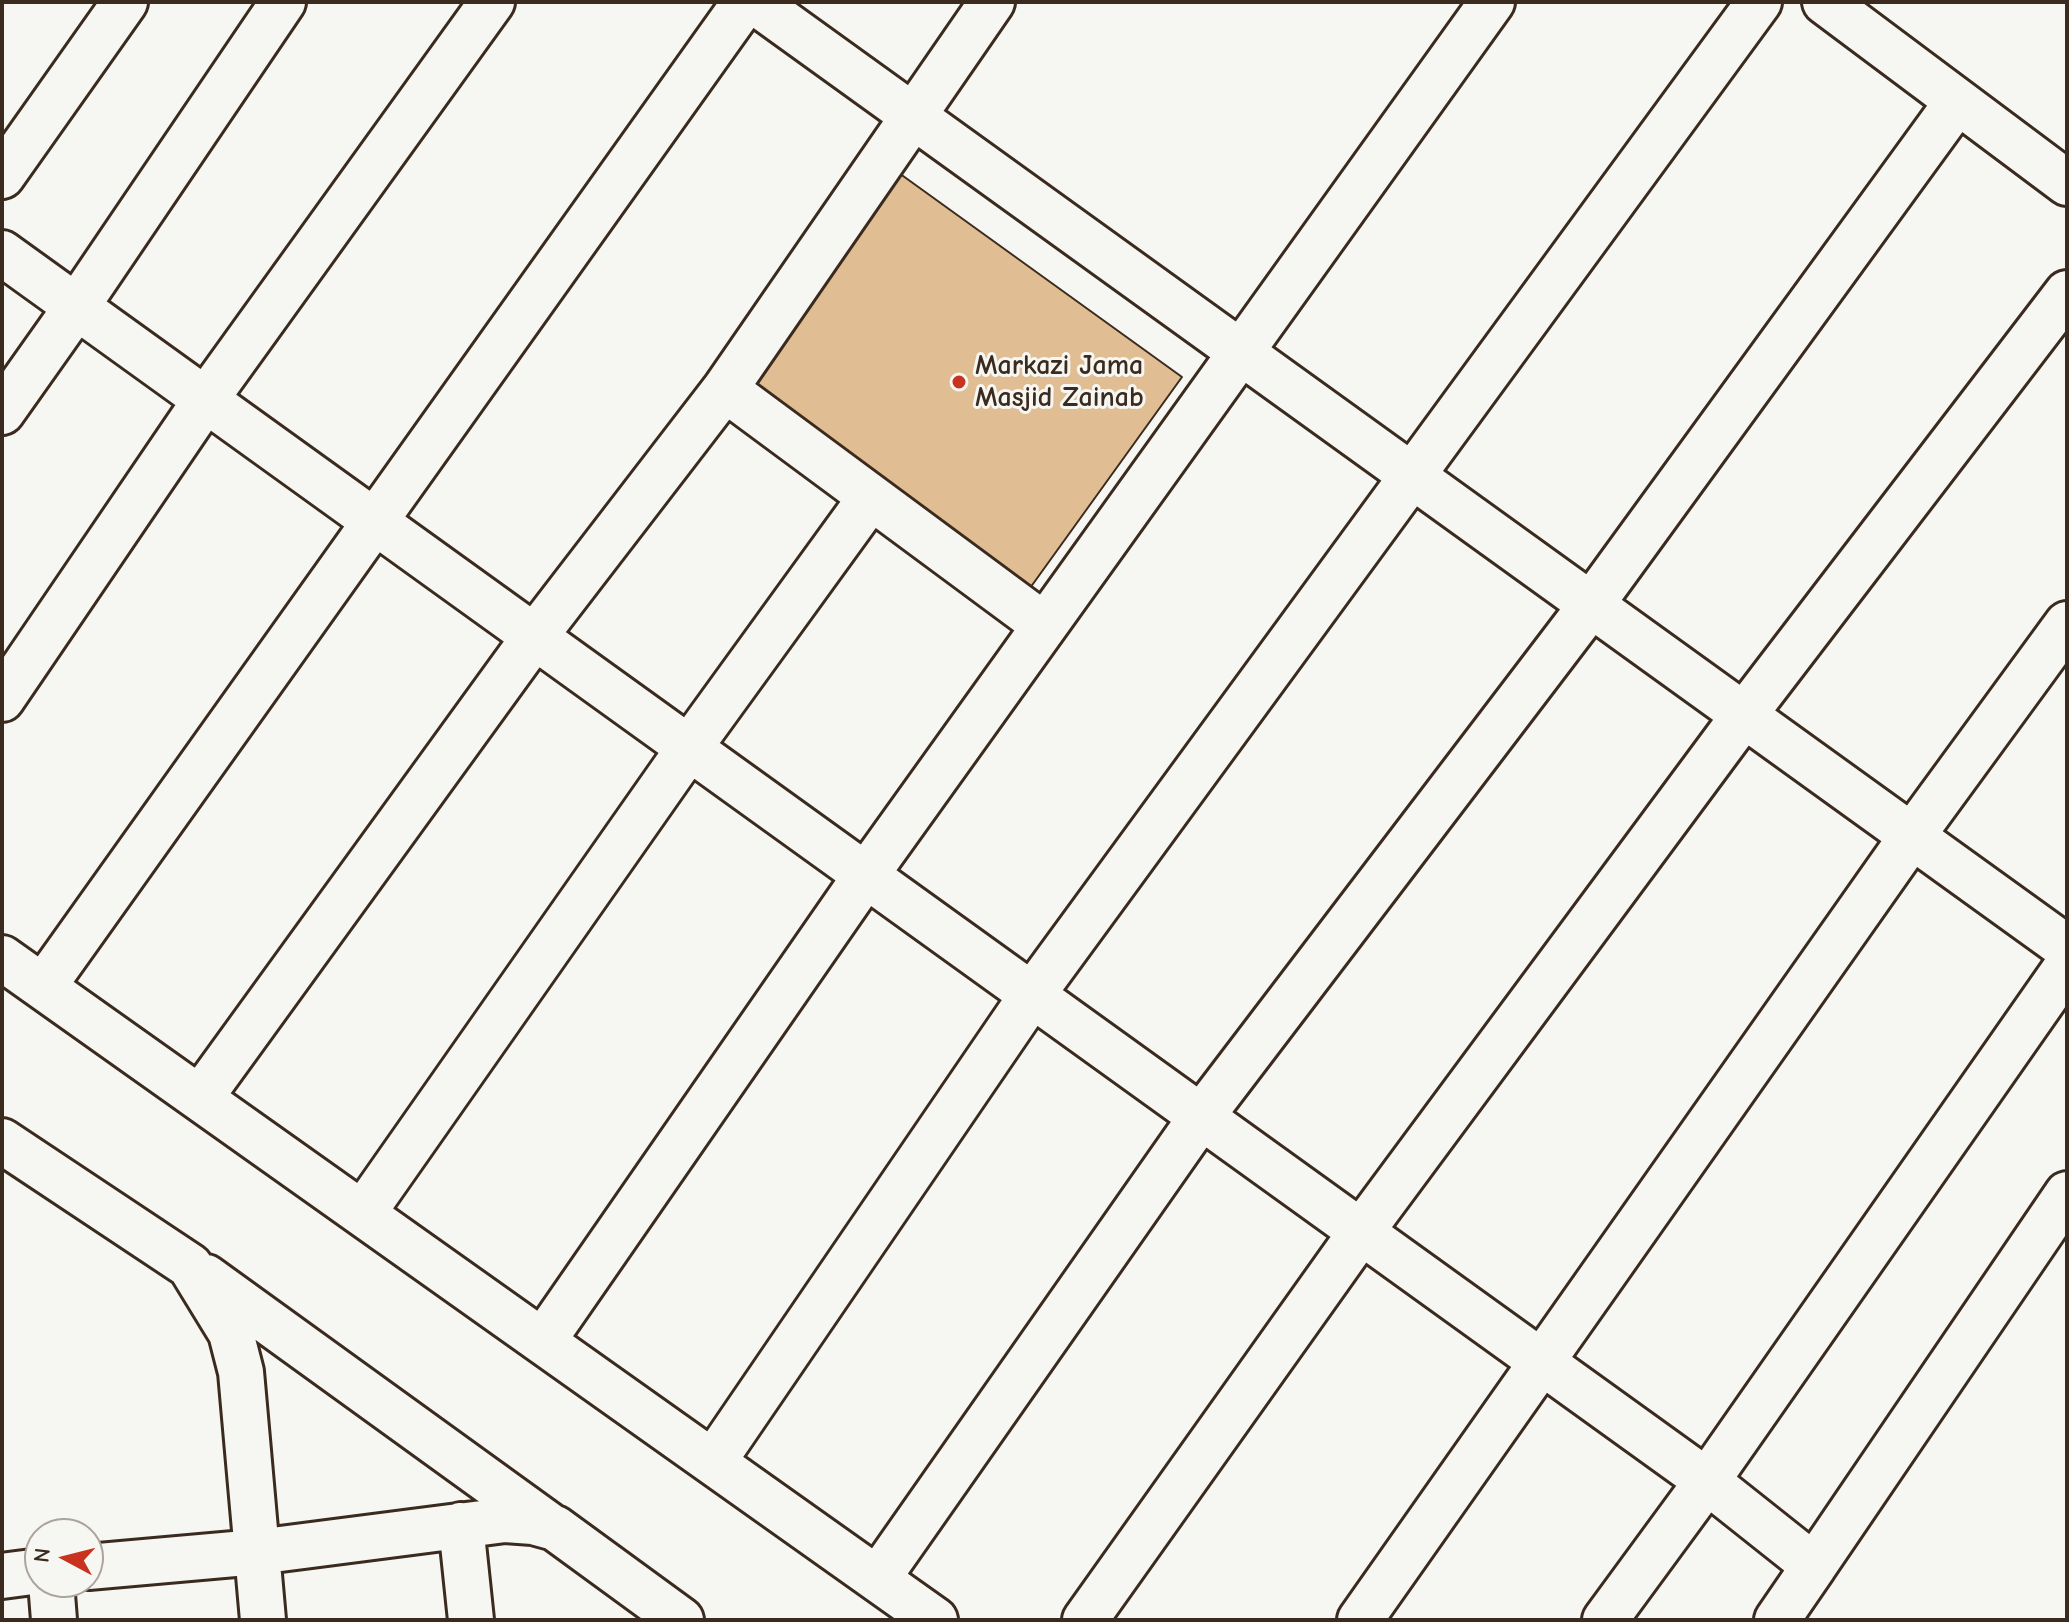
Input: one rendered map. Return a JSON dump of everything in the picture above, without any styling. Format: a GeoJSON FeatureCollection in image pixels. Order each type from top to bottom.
{"type":"FeatureCollection","features":[{"type":"Feature","properties":{"kind":"street"},"geometry":{"type":"LineString","coordinates":[[2,176],[125,2]]}},
{"type":"Feature","properties":{"kind":"street"},"geometry":{"type":"LineString","coordinates":[[2,412],[283,2]]}},
{"type":"Feature","properties":{"kind":"street"},"geometry":{"type":"LineString","coordinates":[[2,699],[206,399],[492,2]]}},
{"type":"Feature","properties":{"kind":"street"},"geometry":{"type":"LineString","coordinates":[[43,987],[745,2]]}},
{"type":"Feature","properties":{"kind":"street"},"geometry":{"type":"LineString","coordinates":[[755,2],[2067,948]]}},
{"type":"Feature","properties":{"kind":"street"},"geometry":{"type":"LineString","coordinates":[[200,1098],[535,636],[725,389],[992,2]]}},
{"type":"Feature","properties":{"kind":"street"},"geometry":{"type":"LineString","coordinates":[[543,1341],[866,875],[1492,2]]}},
{"type":"Feature","properties":{"kind":"street"},"geometry":{"type":"LineString","coordinates":[[713,1462],[1032,995],[1759,2]]}},
{"type":"Feature","properties":{"kind":"street"},"geometry":{"type":"LineString","coordinates":[[1825,2],[2067,183]]}},
{"type":"Feature","properties":{"kind":"street"},"geometry":{"type":"LineString","coordinates":[[878,1578],[1201,1117],[1591,605],[1957,102]]}},
{"type":"Feature","properties":{"kind":"street"},"geometry":{"type":"LineString","coordinates":[[2,253],[1707,1481],[1814,1566]]}},
{"type":"Feature","properties":{"kind":"street"},"geometry":{"type":"LineString","coordinates":[[1085,1620],[1361,1232],[1744,715],[2067,293]]}},
{"type":"Feature","properties":{"kind":"street"},"geometry":{"type":"LineString","coordinates":[[725,389],[1044,625]]}},
{"type":"Feature","properties":{"kind":"street"},"geometry":{"type":"LineString","coordinates":[[363,1213],[689,748],[871,497]]}},
{"type":"Feature","properties":{"kind":"street"},"geometry":{"type":"LineString","coordinates":[[1360,1620],[1912,836],[2067,624]]}},
{"type":"Feature","properties":{"kind":"street"},"geometry":{"type":"LineString","coordinates":[[2,958],[935,1620]]}},
{"type":"Feature","properties":{"kind":"street"},"geometry":{"type":"LineString","coordinates":[[1605,1620],[1707,1481],[2067,966]]}},
{"type":"Feature","properties":{"kind":"street"},"geometry":{"type":"LineString","coordinates":[[2,1141],[190,1266],[681,1620]]}},
{"type":"Feature","properties":{"kind":"street"},"geometry":{"type":"LineString","coordinates":[[1777,1620],[2067,1194]]}},
{"type":"Feature","properties":{"kind":"street"},"geometry":{"type":"LineString","coordinates":[[190,1266],[231,1333],[241,1372],[263,1620]]}},
{"type":"Feature","properties":{"kind":"street"},"geometry":{"type":"LineString","coordinates":[[104,1566],[257,1552],[505,1520],[533,1522],[555,1528]]}},
{"type":"Feature","properties":{"kind":"street"},"geometry":{"type":"LineString","coordinates":[[461,1525],[471,1620]]}},
{"type":"Feature","properties":{"kind":"street"},"geometry":{"type":"LineString","coordinates":[[2,1576],[24,1573]]}},
{"type":"Feature","properties":{"kind":"street"},"geometry":{"type":"LineString","coordinates":[[52,1598],[54,1620]]}},
{"type":"Feature","properties":{"kind":"building","name":"Markazi Jama Masjid Zainab"},"geometry":{"type":"Polygon","coordinates":[[[892,168],[1182,377],[1025,595],[736,386],[892,168]]]}},
{"type":"Feature","properties":{"kind":"place","name":"Markazi Jama Masjid Zainab"},"geometry":{"type":"Point","coordinates":[959,382]}}]}
